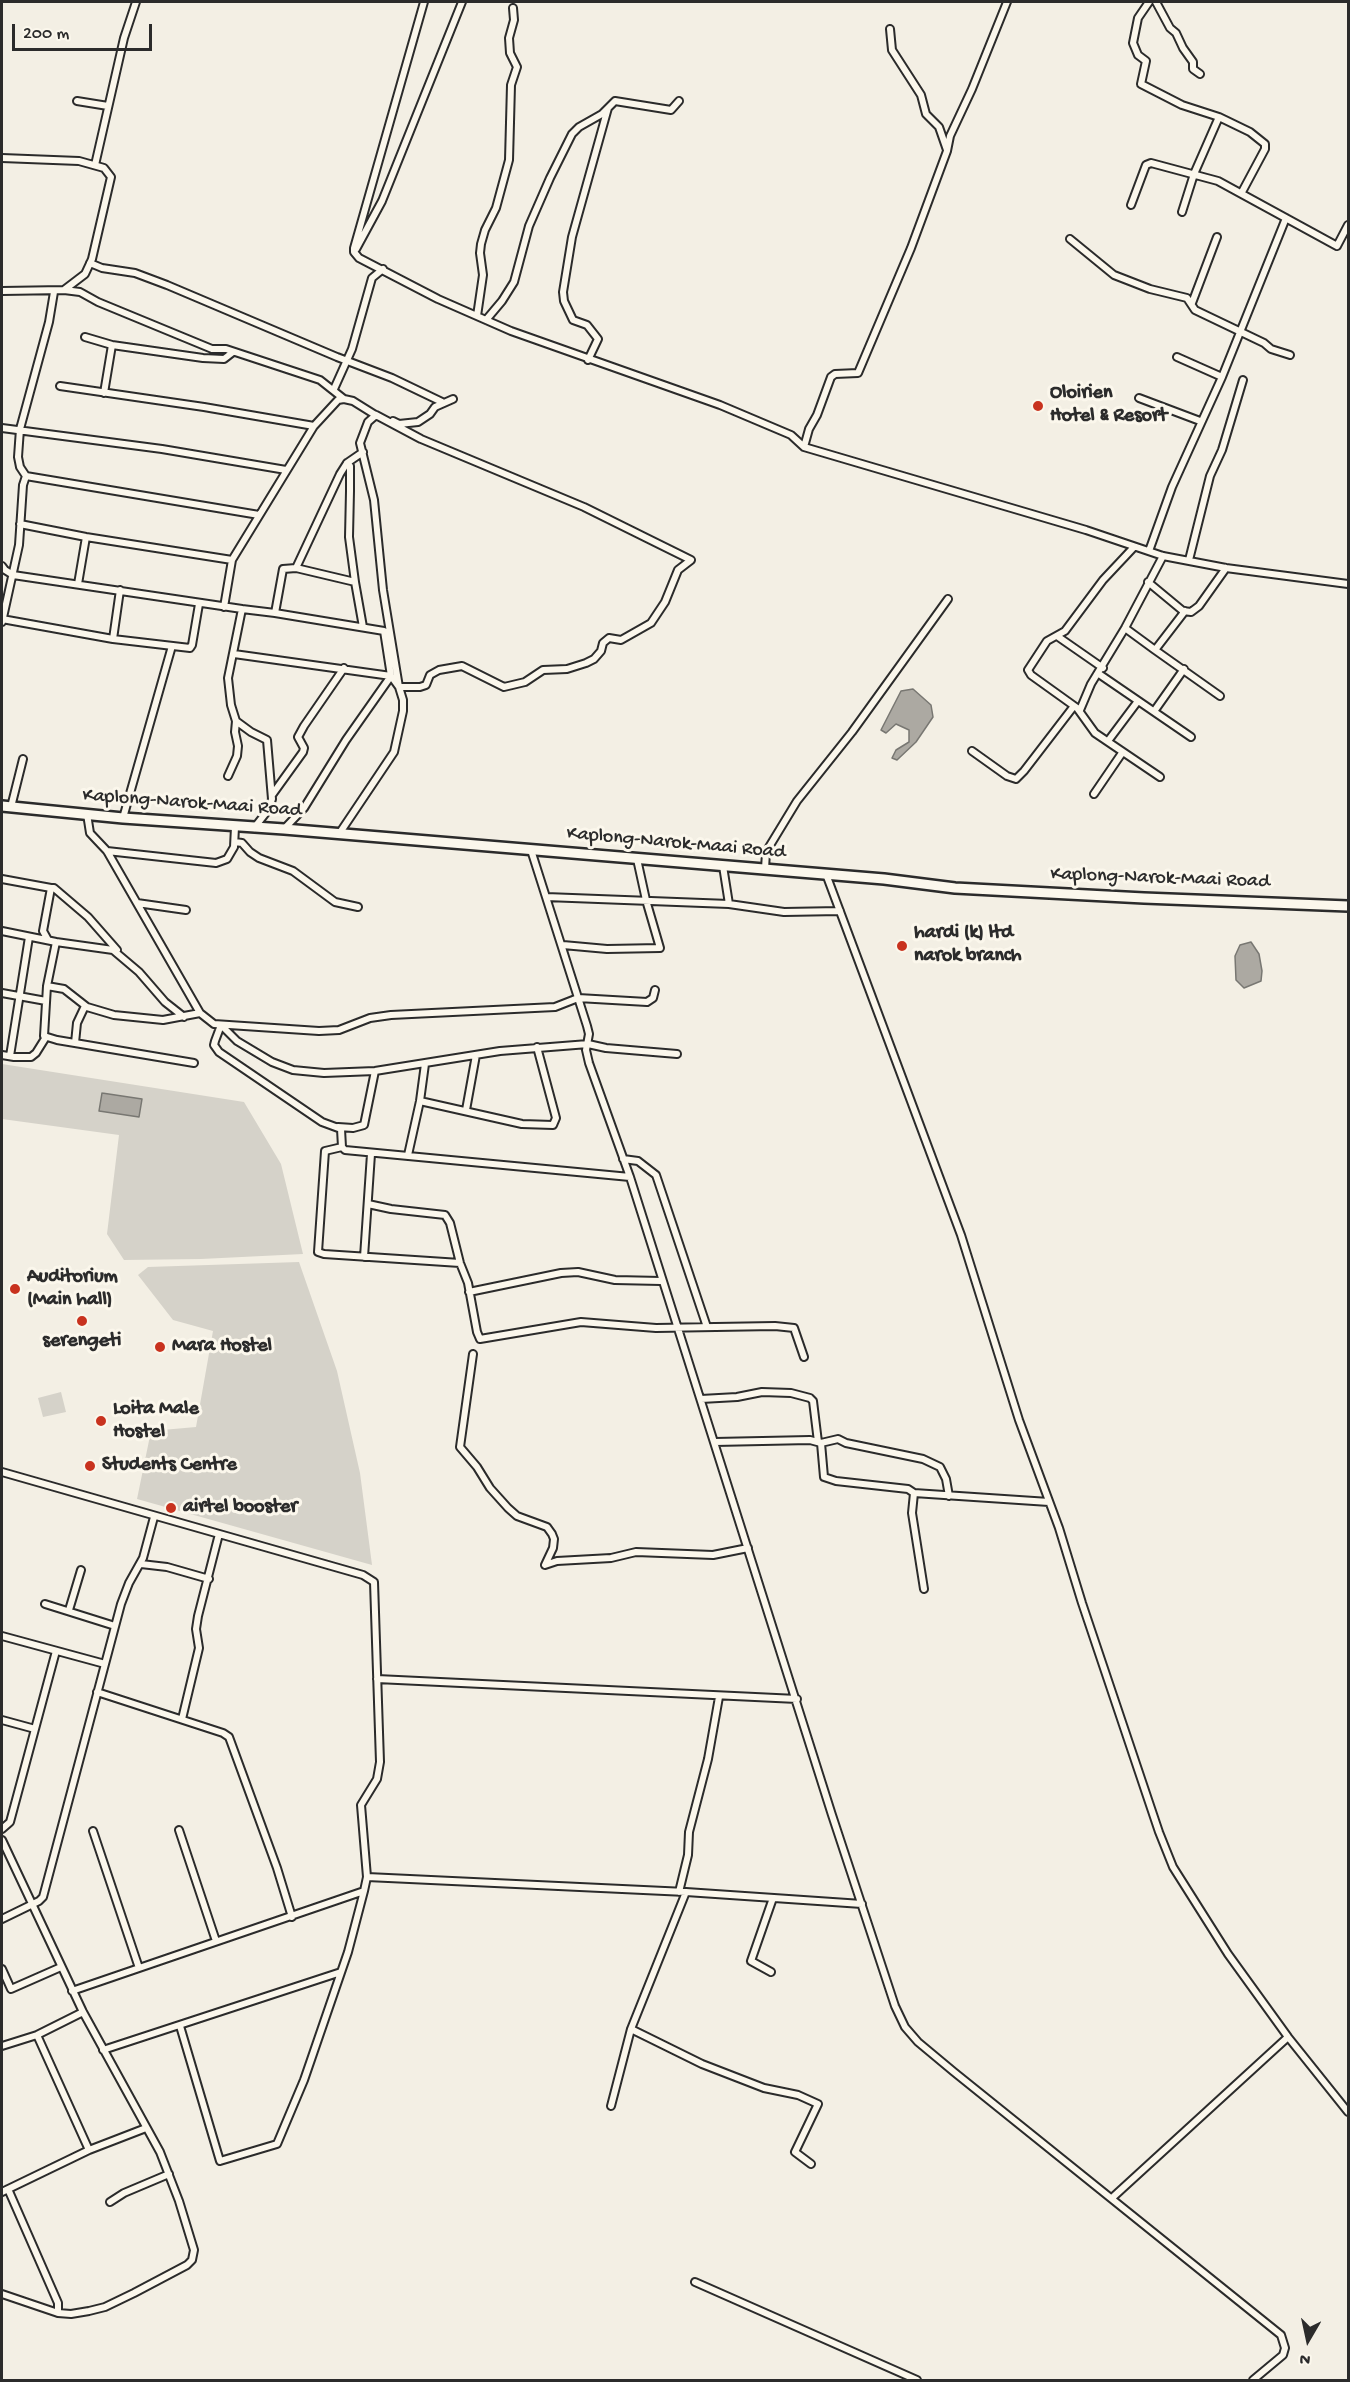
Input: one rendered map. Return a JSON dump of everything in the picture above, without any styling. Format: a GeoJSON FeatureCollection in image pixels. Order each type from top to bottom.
{"type":"FeatureCollection","features":[{"type":"Feature","properties":{"kind":"highway","name":"Kaplong-Narok-Maai Road"},"geometry":{"type":"LineString","coordinates":[[6,806],[123,818],[284,829],[826,874],[967,888],[1348,906]]}},
{"type":"Feature","properties":{"kind":"street"},"geometry":{"type":"LineString","coordinates":[[95,165],[124,38],[136,2]]}},
{"type":"Feature","properties":{"kind":"street"},"geometry":{"type":"LineString","coordinates":[[354,252],[424,2]]}},
{"type":"Feature","properties":{"kind":"street"},"geometry":{"type":"LineString","coordinates":[[354,252],[382,201],[462,2]]}},
{"type":"Feature","properties":{"kind":"street"},"geometry":{"type":"LineString","coordinates":[[804,447],[809,429],[817,415],[831,377],[835,374],[858,373],[911,248],[951,136],[1007,2]]}},
{"type":"Feature","properties":{"kind":"street"},"geometry":{"type":"LineString","coordinates":[[1149,2],[1138,18],[1133,43],[1138,55],[1146,61],[1141,84],[1182,105],[1220,117],[1250,132],[1265,144],[1265,149],[1242,192]]}},
{"type":"Feature","properties":{"kind":"street"},"geometry":{"type":"LineString","coordinates":[[1156,2],[1193,62],[1193,69],[1200,74]]}},
{"type":"Feature","properties":{"kind":"street"},"geometry":{"type":"LineString","coordinates":[[477,316],[483,275],[481,244],[496,208],[509,160],[511,84],[517,67],[510,53],[509,38],[514,20],[513,8]]}},
{"type":"Feature","properties":{"kind":"street"},"geometry":{"type":"LineString","coordinates":[[890,29],[892,50],[921,95],[926,114],[939,127],[947,151]]}},
{"type":"Feature","properties":{"kind":"street"},"geometry":{"type":"LineString","coordinates":[[76,101],[108,106]]}},
{"type":"Feature","properties":{"kind":"street"},"geometry":{"type":"LineString","coordinates":[[486,320],[514,282],[529,226],[572,134],[579,127],[602,114],[615,101],[671,110],[679,101]]}},
{"type":"Feature","properties":{"kind":"street"},"geometry":{"type":"LineString","coordinates":[[588,360],[598,339],[587,325],[573,320],[564,301],[563,292],[572,237],[608,108]]}},
{"type":"Feature","properties":{"kind":"street"},"geometry":{"type":"LineString","coordinates":[[1182,212],[1194,174],[1220,117]]}},
{"type":"Feature","properties":{"kind":"street"},"geometry":{"type":"LineString","coordinates":[[2,158],[79,161],[107,170],[111,177],[90,264],[85,274],[64,290]]}},
{"type":"Feature","properties":{"kind":"street"},"geometry":{"type":"LineString","coordinates":[[1131,205],[1146,165],[1151,163],[1218,181],[1242,192],[1337,246],[1348,225]]}},
{"type":"Feature","properties":{"kind":"street"},"geometry":{"type":"LineString","coordinates":[[1149,551],[1172,487],[1222,376],[1286,218]]}},
{"type":"Feature","properties":{"kind":"street"},"geometry":{"type":"LineString","coordinates":[[1192,303],[1217,237]]}},
{"type":"Feature","properties":{"kind":"street"},"geometry":{"type":"LineString","coordinates":[[1070,239],[1114,275],[1150,289],[1187,298],[1195,310],[1271,349],[1290,356]]}},
{"type":"Feature","properties":{"kind":"street"},"geometry":{"type":"LineString","coordinates":[[354,252],[359,258],[438,299],[486,320],[588,360],[720,405],[790,435],[804,447],[1086,530],[1163,556],[1226,568],[1348,584]]}},
{"type":"Feature","properties":{"kind":"street"},"geometry":{"type":"LineString","coordinates":[[90,264],[146,277],[392,378],[442,402]]}},
{"type":"Feature","properties":{"kind":"street"},"geometry":{"type":"LineString","coordinates":[[334,389],[346,361],[372,278],[383,269]]}},
{"type":"Feature","properties":{"kind":"street"},"geometry":{"type":"LineString","coordinates":[[2,291],[80,292],[98,302],[212,349],[233,352],[320,380],[344,399]]}},
{"type":"Feature","properties":{"kind":"street"},"geometry":{"type":"LineString","coordinates":[[54,292],[49,322],[20,429],[18,457],[20,467],[26,476],[259,515]]}},
{"type":"Feature","properties":{"kind":"street"},"geometry":{"type":"LineString","coordinates":[[85,337],[112,345],[203,358],[224,359],[233,352]]}},
{"type":"Feature","properties":{"kind":"street"},"geometry":{"type":"LineString","coordinates":[[104,393],[112,345]]}},
{"type":"Feature","properties":{"kind":"street"},"geometry":{"type":"LineString","coordinates":[[1177,357],[1222,376]]}},
{"type":"Feature","properties":{"kind":"street"},"geometry":{"type":"LineString","coordinates":[[1189,560],[1210,476],[1222,450],[1243,380]]}},
{"type":"Feature","properties":{"kind":"street"},"geometry":{"type":"LineString","coordinates":[[60,386],[240,412],[314,426]]}},
{"type":"Feature","properties":{"kind":"street"},"geometry":{"type":"LineString","coordinates":[[1139,398],[1200,422]]}},
{"type":"Feature","properties":{"kind":"street"},"geometry":{"type":"LineString","coordinates":[[224,607],[232,560],[314,426],[338,400],[344,399],[353,401],[421,439],[584,507],[691,560],[678,570],[664,602],[651,622],[621,640],[609,638],[603,643],[601,651],[594,659],[586,663],[567,669],[543,670],[525,682],[504,687],[462,666],[439,670],[430,675],[426,685],[420,687],[399,687]]}},
{"type":"Feature","properties":{"kind":"street"},"geometry":{"type":"LineString","coordinates":[[376,415],[399,423],[418,422],[442,402],[453,399]]}},
{"type":"Feature","properties":{"kind":"street"},"geometry":{"type":"LineString","coordinates":[[339,834],[394,752],[403,711],[383,590],[374,500],[360,443],[368,423],[376,415]]}},
{"type":"Feature","properties":{"kind":"street"},"geometry":{"type":"LineString","coordinates":[[2,428],[162,449],[286,470]]}},
{"type":"Feature","properties":{"kind":"street"},"geometry":{"type":"LineString","coordinates":[[296,568],[344,465],[363,452]]}},
{"type":"Feature","properties":{"kind":"street"},"geometry":{"type":"LineString","coordinates":[[347,463],[350,466],[349,537],[363,627]]}},
{"type":"Feature","properties":{"kind":"street"},"geometry":{"type":"LineString","coordinates":[[26,476],[13,574],[2,620],[113,639],[192,647],[199,604]]}},
{"type":"Feature","properties":{"kind":"street"},"geometry":{"type":"LineString","coordinates":[[20,524],[232,560]]}},
{"type":"Feature","properties":{"kind":"street"},"geometry":{"type":"LineString","coordinates":[[78,584],[86,537]]}},
{"type":"Feature","properties":{"kind":"street"},"geometry":{"type":"LineString","coordinates":[[1134,547],[1103,580],[1065,631],[1047,640],[1030,666],[1029,672],[1077,708],[1092,730],[1122,753],[1160,777]]}},
{"type":"Feature","properties":{"kind":"street"},"geometry":{"type":"LineString","coordinates":[[972,751],[1007,776],[1016,778],[1024,771],[1077,708],[1101,671],[1163,556]]}},
{"type":"Feature","properties":{"kind":"street"},"geometry":{"type":"LineString","coordinates":[[2,566],[4,570],[13,574],[384,631],[391,676],[399,687]]}},
{"type":"Feature","properties":{"kind":"street"},"geometry":{"type":"LineString","coordinates":[[275,613],[281,572],[287,567],[355,582]]}},
{"type":"Feature","properties":{"kind":"street"},"geometry":{"type":"LineString","coordinates":[[1148,582],[1185,612],[1191,612],[1199,606],[1226,568]]}},
{"type":"Feature","properties":{"kind":"street"},"geometry":{"type":"LineString","coordinates":[[113,639],[120,590]]}},
{"type":"Feature","properties":{"kind":"street"},"geometry":{"type":"LineString","coordinates":[[765,869],[765,852],[797,801],[852,732],[948,598]]}},
{"type":"Feature","properties":{"kind":"street"},"geometry":{"type":"LineString","coordinates":[[228,776],[237,756],[238,746],[228,678],[242,609]]}},
{"type":"Feature","properties":{"kind":"street"},"geometry":{"type":"LineString","coordinates":[[1155,650],[1185,612]]}},
{"type":"Feature","properties":{"kind":"street"},"geometry":{"type":"LineString","coordinates":[[1125,628],[1220,696]]}},
{"type":"Feature","properties":{"kind":"street"},"geometry":{"type":"LineString","coordinates":[[1057,636],[1138,701],[1155,710],[1191,736]]}},
{"type":"Feature","properties":{"kind":"street"},"geometry":{"type":"LineString","coordinates":[[123,818],[172,646]]}},
{"type":"Feature","properties":{"kind":"street"},"geometry":{"type":"LineString","coordinates":[[234,654],[391,676]]}},
{"type":"Feature","properties":{"kind":"street"},"geometry":{"type":"LineString","coordinates":[[272,795],[303,752],[304,748],[298,737],[304,726],[344,668]]}},
{"type":"Feature","properties":{"kind":"street"},"geometry":{"type":"LineString","coordinates":[[1155,710],[1184,669]]}},
{"type":"Feature","properties":{"kind":"street"},"geometry":{"type":"LineString","coordinates":[[284,829],[304,808],[346,740],[391,676]]}},
{"type":"Feature","properties":{"kind":"street"},"geometry":{"type":"LineString","coordinates":[[1108,741],[1138,701]]}},
{"type":"Feature","properties":{"kind":"street"},"geometry":{"type":"LineString","coordinates":[[236,721],[267,740],[272,795],[269,809],[254,828]]}},
{"type":"Feature","properties":{"kind":"street"},"geometry":{"type":"LineString","coordinates":[[1094,794],[1122,753]]}},
{"type":"Feature","properties":{"kind":"street"},"geometry":{"type":"LineString","coordinates":[[6,806],[23,759]]}},
{"type":"Feature","properties":{"kind":"street"},"geometry":{"type":"LineString","coordinates":[[87,814],[90,832],[107,851],[200,1013],[213,1024],[319,1031],[339,1030],[370,1018],[391,1015],[555,1007],[578,998],[647,1002],[653,998],[655,990]]}},
{"type":"Feature","properties":{"kind":"street"},"geometry":{"type":"LineString","coordinates":[[107,851],[216,863],[227,859],[235,842],[235,827]]}},
{"type":"Feature","properties":{"kind":"street"},"geometry":{"type":"LineString","coordinates":[[235,842],[242,843],[259,858],[293,871],[335,903],[358,907]]}},
{"type":"Feature","properties":{"kind":"street"},"geometry":{"type":"LineString","coordinates":[[531,850],[587,1026],[587,1055],[630,1177],[661,1281],[715,1442],[895,2006],[905,2027],[918,2042],[1281,2335],[1285,2348],[1282,2355],[1253,2380]]}},
{"type":"Feature","properties":{"kind":"street"},"geometry":{"type":"LineString","coordinates":[[563,945],[608,949],[660,948],[637,859]]}},
{"type":"Feature","properties":{"kind":"street"},"geometry":{"type":"LineString","coordinates":[[723,866],[729,904]]}},
{"type":"Feature","properties":{"kind":"street"},"geometry":{"type":"LineString","coordinates":[[826,874],[961,1235],[1019,1420],[1049,1502],[1159,1832],[1173,1867],[1228,1954],[1288,2037],[1348,2112]]}},
{"type":"Feature","properties":{"kind":"street"},"geometry":{"type":"LineString","coordinates":[[2,879],[54,888],[88,917],[165,1002],[184,1017]]}},
{"type":"Feature","properties":{"kind":"street"},"geometry":{"type":"LineString","coordinates":[[48,940],[43,931],[51,888]]}},
{"type":"Feature","properties":{"kind":"street"},"geometry":{"type":"LineString","coordinates":[[546,897],[729,904],[784,912],[840,911]]}},
{"type":"Feature","properties":{"kind":"street"},"geometry":{"type":"LineString","coordinates":[[137,903],[186,910]]}},
{"type":"Feature","properties":{"kind":"street"},"geometry":{"type":"LineString","coordinates":[[2,932],[113,950],[119,953]]}},
{"type":"Feature","properties":{"kind":"street"},"geometry":{"type":"LineString","coordinates":[[10,1056],[29,937]]}},
{"type":"Feature","properties":{"kind":"street"},"geometry":{"type":"LineString","coordinates":[[56,942],[47,986],[43,1033],[46,1037],[194,1063]]}},
{"type":"Feature","properties":{"kind":"street"},"geometry":{"type":"LineString","coordinates":[[47,986],[64,989],[85,1006],[133,1018],[163,1020],[200,1013]]}},
{"type":"Feature","properties":{"kind":"street"},"geometry":{"type":"LineString","coordinates":[[2,993],[46,1001]]}},
{"type":"Feature","properties":{"kind":"street"},"geometry":{"type":"LineString","coordinates":[[75,1043],[77,1023],[85,1006]]}},
{"type":"Feature","properties":{"kind":"street"},"geometry":{"type":"LineString","coordinates":[[221,1025],[237,1041],[284,1068],[324,1073],[375,1071],[476,1054],[588,1044],[606,1048],[677,1054]]}},
{"type":"Feature","properties":{"kind":"street"},"geometry":{"type":"LineString","coordinates":[[221,1025],[214,1046],[219,1052],[322,1122],[338,1127],[353,1128],[364,1125],[375,1071]]}},
{"type":"Feature","properties":{"kind":"street"},"geometry":{"type":"LineString","coordinates":[[2,1055],[31,1057],[46,1037]]}},
{"type":"Feature","properties":{"kind":"street"},"geometry":{"type":"LineString","coordinates":[[420,1101],[522,1124],[553,1125],[556,1118],[537,1047]]}},
{"type":"Feature","properties":{"kind":"street"},"geometry":{"type":"LineString","coordinates":[[466,1110],[476,1054]]}},
{"type":"Feature","properties":{"kind":"street"},"geometry":{"type":"LineString","coordinates":[[408,1155],[420,1101],[425,1064]]}},
{"type":"Feature","properties":{"kind":"street"},"geometry":{"type":"LineString","coordinates":[[338,1127],[343,1138],[342,1147]]}},
{"type":"Feature","properties":{"kind":"street"},"geometry":{"type":"LineString","coordinates":[[460,1263],[318,1252],[325,1151],[342,1147],[345,1150],[371,1154],[408,1155],[539,1170],[630,1177]]}},
{"type":"Feature","properties":{"kind":"street"},"geometry":{"type":"LineString","coordinates":[[364,1257],[371,1154]]}},
{"type":"Feature","properties":{"kind":"street"},"geometry":{"type":"LineString","coordinates":[[623,1159],[638,1161],[656,1174],[707,1327]]}},
{"type":"Feature","properties":{"kind":"street"},"geometry":{"type":"LineString","coordinates":[[368,1204],[445,1215],[450,1223],[480,1339],[581,1322],[678,1328],[794,1328],[804,1357]]}},
{"type":"Feature","properties":{"kind":"street"},"geometry":{"type":"LineString","coordinates":[[469,1292],[561,1273],[578,1272],[615,1280],[661,1281]]}},
{"type":"Feature","properties":{"kind":"street"},"geometry":{"type":"LineString","coordinates":[[473,1354],[460,1445],[490,1488],[508,1508],[517,1516],[547,1527],[552,1533],[553,1548],[545,1565],[557,1561],[612,1558],[636,1552],[713,1555],[748,1548]]}},
{"type":"Feature","properties":{"kind":"street"},"geometry":{"type":"LineString","coordinates":[[701,1399],[738,1397],[762,1392],[791,1393],[810,1398],[813,1401],[824,1477],[836,1481],[908,1489],[914,1493],[1049,1502]]}},
{"type":"Feature","properties":{"kind":"street"},"geometry":{"type":"LineString","coordinates":[[715,1442],[787,1439],[819,1443],[838,1439],[846,1443],[923,1460],[940,1467],[946,1479],[949,1496]]}},
{"type":"Feature","properties":{"kind":"street"},"geometry":{"type":"LineString","coordinates":[[2,1473],[363,1575],[374,1581],[380,1762],[377,1779],[361,1804],[367,1877],[341,1972],[304,2080],[277,2144],[220,2161],[180,2026]]}},
{"type":"Feature","properties":{"kind":"street"},"geometry":{"type":"LineString","coordinates":[[914,1493],[912,1514],[924,1589]]}},
{"type":"Feature","properties":{"kind":"street"},"geometry":{"type":"LineString","coordinates":[[2,1919],[39,1902],[43,1897],[115,1626],[129,1584],[141,1564],[154,1517]]}},
{"type":"Feature","properties":{"kind":"street"},"geometry":{"type":"LineString","coordinates":[[182,1719],[198,1655],[196,1629],[219,1534]]}},
{"type":"Feature","properties":{"kind":"street"},"geometry":{"type":"LineString","coordinates":[[141,1564],[167,1567],[209,1579]]}},
{"type":"Feature","properties":{"kind":"street"},"geometry":{"type":"LineString","coordinates":[[69,1610],[81,1570]]}},
{"type":"Feature","properties":{"kind":"street"},"geometry":{"type":"LineString","coordinates":[[45,1604],[115,1626]]}},
{"type":"Feature","properties":{"kind":"street"},"geometry":{"type":"LineString","coordinates":[[2,1636],[105,1664]]}},
{"type":"Feature","properties":{"kind":"street"},"geometry":{"type":"LineString","coordinates":[[2,1829],[10,1822],[56,1651]]}},
{"type":"Feature","properties":{"kind":"street"},"geometry":{"type":"LineString","coordinates":[[377,1679],[797,1699]]}},
{"type":"Feature","properties":{"kind":"street"},"geometry":{"type":"LineString","coordinates":[[97,1692],[182,1719],[229,1737],[277,1868],[292,1917]]}},
{"type":"Feature","properties":{"kind":"street"},"geometry":{"type":"LineString","coordinates":[[610,2106],[631,2029],[683,1892],[689,1832],[708,1759],[719,1697]]}},
{"type":"Feature","properties":{"kind":"street"},"geometry":{"type":"LineString","coordinates":[[2,1720],[35,1729]]}},
{"type":"Feature","properties":{"kind":"street"},"geometry":{"type":"LineString","coordinates":[[179,1830],[216,1941]]}},
{"type":"Feature","properties":{"kind":"street"},"geometry":{"type":"LineString","coordinates":[[93,1831],[139,1968]]}},
{"type":"Feature","properties":{"kind":"street"},"geometry":{"type":"LineString","coordinates":[[2,1840],[72,1990],[169,2174],[194,2250],[192,2260],[187,2265],[105,2307],[71,2314],[58,2313],[2,2294]]}},
{"type":"Feature","properties":{"kind":"street"},"geometry":{"type":"LineString","coordinates":[[367,1877],[683,1892],[862,1904]]}},
{"type":"Feature","properties":{"kind":"street"},"geometry":{"type":"LineString","coordinates":[[72,1990],[364,1891]]}},
{"type":"Feature","properties":{"kind":"street"},"geometry":{"type":"LineString","coordinates":[[771,1972],[751,1961],[773,1898]]}},
{"type":"Feature","properties":{"kind":"street"},"geometry":{"type":"LineString","coordinates":[[2,1969],[10,1989],[61,1967]]}},
{"type":"Feature","properties":{"kind":"street"},"geometry":{"type":"LineString","coordinates":[[103,2050],[341,1972]]}},
{"type":"Feature","properties":{"kind":"street"},"geometry":{"type":"LineString","coordinates":[[2,2046],[37,2035],[83,2012]]}},
{"type":"Feature","properties":{"kind":"street"},"geometry":{"type":"LineString","coordinates":[[631,2029],[709,2067],[764,2088],[798,2095],[818,2104],[795,2152],[811,2164]]}},
{"type":"Feature","properties":{"kind":"street"},"geometry":{"type":"LineString","coordinates":[[37,2035],[89,2150]]}},
{"type":"Feature","properties":{"kind":"street"},"geometry":{"type":"LineString","coordinates":[[1112,2198],[1288,2037]]}},
{"type":"Feature","properties":{"kind":"street"},"geometry":{"type":"LineString","coordinates":[[58,2313],[58,2303],[5,2191],[89,2150],[146,2128]]}},
{"type":"Feature","properties":{"kind":"street"},"geometry":{"type":"LineString","coordinates":[[110,2202],[124,2193],[169,2174]]}},
{"type":"Feature","properties":{"kind":"street"},"geometry":{"type":"LineString","coordinates":[[695,2282],[917,2380]]}},
{"type":"Feature","properties":{"kind":"shaded area"},"geometry":{"type":"Polygon","coordinates":[[[913,689],[931,705],[933,717],[916,742],[897,760],[892,758],[896,750],[909,742],[909,730],[896,724],[886,733],[881,730],[901,691],[913,689]]]}},
{"type":"Feature","properties":{"kind":"shaded area"},"geometry":{"type":"Polygon","coordinates":[[[1251,942],[1259,954],[1261,981],[1244,988],[1236,980],[1235,956],[1240,945],[1251,942]]]}},
{"type":"Feature","properties":{"kind":"shaded area"},"geometry":{"type":"Polygon","coordinates":[[[2,1064],[244,1102],[281,1164],[303,1254],[124,1260],[107,1234],[119,1135],[2,1119],[2,1064]]]}},
{"type":"Feature","properties":{"kind":"shaded area"},"geometry":{"type":"Polygon","coordinates":[[[102,1093],[142,1099],[139,1117],[99,1111],[102,1093]]]}},
{"type":"Feature","properties":{"kind":"shaded area"},"geometry":{"type":"Polygon","coordinates":[[[299,1262],[337,1371],[360,1473],[372,1565],[137,1499],[151,1431],[196,1427],[213,1331],[173,1320],[138,1275],[148,1267],[299,1262]]]}},
{"type":"Feature","properties":{"kind":"shaded area"},"geometry":{"type":"Polygon","coordinates":[[[61,1392],[66,1412],[43,1417],[38,1398],[61,1392]]]}},
{"type":"Feature","properties":{"kind":"place","name":"Oloirien Hotel & Resort"},"geometry":{"type":"Point","coordinates":[1038,406]}},
{"type":"Feature","properties":{"kind":"place","name":"hardi (k) ltd narok branch"},"geometry":{"type":"Point","coordinates":[902,946]}},
{"type":"Feature","properties":{"kind":"place","name":"Auditorium (Main hall)"},"geometry":{"type":"Point","coordinates":[15,1289]}},
{"type":"Feature","properties":{"kind":"place","name":"serengeti"},"geometry":{"type":"Point","coordinates":[82,1321]}},
{"type":"Feature","properties":{"kind":"place","name":"Mara Hostel"},"geometry":{"type":"Point","coordinates":[160,1347]}},
{"type":"Feature","properties":{"kind":"place","name":"Loita Male Hostel"},"geometry":{"type":"Point","coordinates":[101,1421]}},
{"type":"Feature","properties":{"kind":"place","name":"Students Centre"},"geometry":{"type":"Point","coordinates":[90,1466]}},
{"type":"Feature","properties":{"kind":"place","name":"airtel booster"},"geometry":{"type":"Point","coordinates":[171,1508]}}]}
